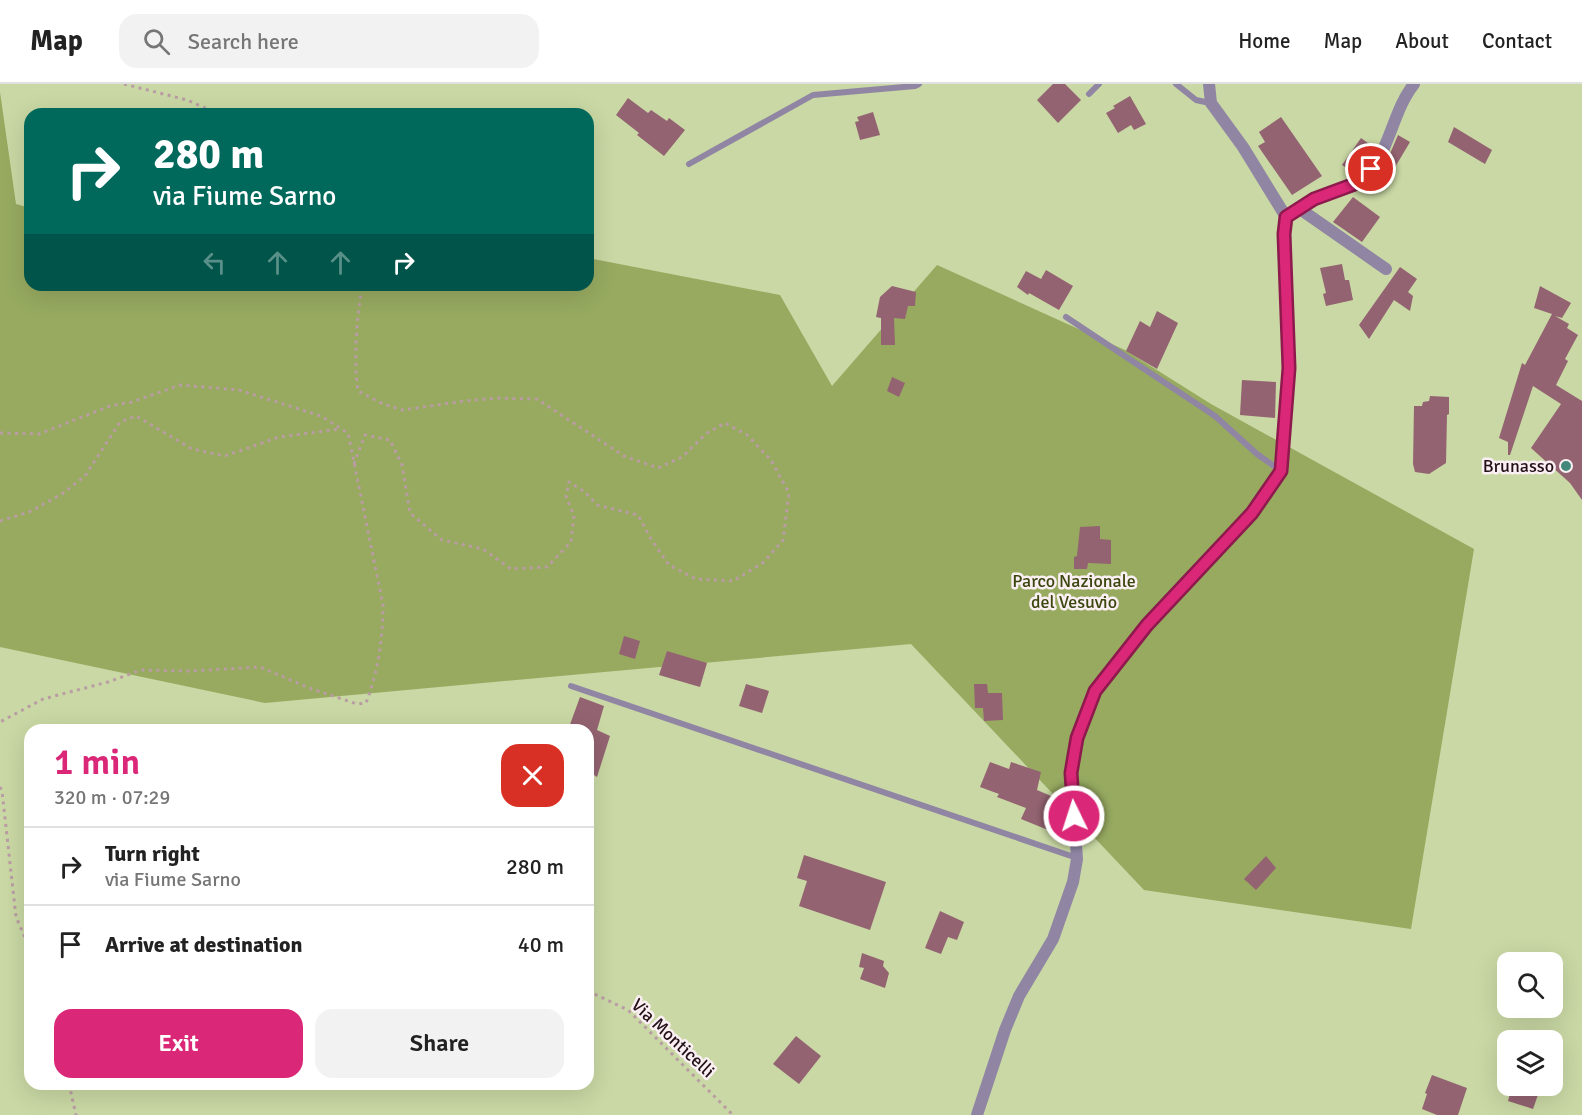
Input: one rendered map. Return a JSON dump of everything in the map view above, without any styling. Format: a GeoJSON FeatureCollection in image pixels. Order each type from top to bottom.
{"type":"FeatureCollection","features":[{"type":"Feature","properties":{"kind":"street"},"geometry":{"type":"LineString","coordinates":[[977,1115],[993,1063],[1019,996],[1053,939],[1073,882],[1077,859],[1071,773],[1077,738],[1095,691],[1147,625],[1252,513],[1281,471],[1289,368],[1284,234],[1286,217],[1243,147],[1211,103],[1209,84]]}},
{"type":"Feature","properties":{"kind":"street"},"geometry":{"type":"LineString","coordinates":[[1286,217],[1314,199],[1360,182],[1389,140],[1398,111],[1414,84]]}},
{"type":"Feature","properties":{"kind":"street"},"geometry":{"type":"LineString","coordinates":[[1300,209],[1386,269]]}},
{"type":"Feature","properties":{"kind":"lane"},"geometry":{"type":"LineString","coordinates":[[689,164],[813,95],[919,84]]}},
{"type":"Feature","properties":{"kind":"lane"},"geometry":{"type":"LineString","coordinates":[[1089,94],[1099,84]]}},
{"type":"Feature","properties":{"kind":"lane"},"geometry":{"type":"LineString","coordinates":[[1176,84],[1196,100],[1211,103]]}},
{"type":"Feature","properties":{"kind":"lane"},"geometry":{"type":"LineString","coordinates":[[1066,317],[1215,416],[1257,454],[1281,471]]}},
{"type":"Feature","properties":{"kind":"lane"},"geometry":{"type":"LineString","coordinates":[[571,686],[1077,859]]}},
{"type":"Feature","properties":{"kind":"path"},"geometry":{"type":"LineString","coordinates":[[124,84],[187,100],[205,108]]}},
{"type":"Feature","properties":{"kind":"path"},"geometry":{"type":"LineString","coordinates":[[354,464],[365,435],[390,441],[402,465],[410,513],[442,540],[483,549],[511,570],[547,567],[571,542],[573,516],[566,496],[569,482],[585,492],[597,505],[638,515],[669,565],[696,579],[733,581],[764,562],[783,540],[789,493],[771,460],[747,435],[725,423],[707,433],[682,457],[658,468],[624,456],[537,399],[497,398],[430,404],[403,410],[383,404],[358,391],[355,364],[356,327],[361,291]]}},
{"type":"Feature","properties":{"kind":"path"},"geometry":{"type":"LineString","coordinates":[[0,433],[39,434],[110,406],[132,402],[180,385],[239,390],[321,416],[348,433],[383,605],[383,629],[372,687],[366,702],[357,704],[312,689],[260,667],[190,671],[141,670],[108,682],[43,699],[0,722]]}},
{"type":"Feature","properties":{"kind":"path"},"geometry":{"type":"LineString","coordinates":[[0,521],[29,512],[62,494],[85,476],[120,422],[136,416],[192,449],[225,456],[279,437],[341,429]]}},
{"type":"Feature","properties":{"kind":"path"},"geometry":{"type":"LineString","coordinates":[[0,787],[8,837],[16,917],[24,936]]}},
{"type":"Feature","properties":{"kind":"path","name":"Via Monticelli"},"geometry":{"type":"LineString","coordinates":[[594,994],[628,1010],[733,1115]]}},
{"type":"Feature","properties":{"kind":"path"},"geometry":{"type":"LineString","coordinates":[[70,1090],[76,1115]]}},
{"type":"Feature","properties":{"kind":"green space","name":"Parco Nazionale del Vesuvio"},"geometry":{"type":"Polygon","coordinates":[[[0,84],[1582,84],[1582,1115],[0,1115],[0,84]]]}},
{"type":"Feature","properties":{"kind":"green space"},"geometry":{"type":"Polygon","coordinates":[[[0,92],[16,204],[24,206],[24,291],[594,291],[594,259],[780,295],[832,386],[937,265],[1125,350],[1211,404],[1474,549],[1411,929],[1144,890],[911,644],[265,703],[0,647],[0,92]]]}},
{"type":"Feature","properties":{"kind":"building"},"geometry":{"type":"Polygon","coordinates":[[[1053,84],[1065,84],[1081,100],[1058,123],[1037,100],[1053,84]]]}},
{"type":"Feature","properties":{"kind":"building"},"geometry":{"type":"Polygon","coordinates":[[[1130,96],[1146,124],[1134,130],[1131,125],[1118,133],[1106,113],[1130,96]]]}},
{"type":"Feature","properties":{"kind":"building"},"geometry":{"type":"Polygon","coordinates":[[[628,98],[648,113],[651,110],[667,121],[669,118],[685,130],[664,156],[616,115],[628,98]]]}},
{"type":"Feature","properties":{"kind":"building"},"geometry":{"type":"Polygon","coordinates":[[[873,112],[880,135],[860,140],[855,122],[859,121],[857,117],[873,112]]]}},
{"type":"Feature","properties":{"kind":"building"},"geometry":{"type":"Polygon","coordinates":[[[1281,117],[1322,176],[1292,195],[1258,146],[1265,142],[1259,132],[1281,117]]]}},
{"type":"Feature","properties":{"kind":"building"},"geometry":{"type":"Polygon","coordinates":[[[1454,127],[1492,150],[1485,164],[1448,142],[1454,127]]]}},
{"type":"Feature","properties":{"kind":"building"},"geometry":{"type":"Polygon","coordinates":[[[1398,135],[1410,142],[1388,179],[1378,174],[1386,163],[1398,135]]]}},
{"type":"Feature","properties":{"kind":"building"},"geometry":{"type":"Polygon","coordinates":[[[1361,138],[1375,148],[1356,174],[1342,165],[1361,138]]]}},
{"type":"Feature","properties":{"kind":"building"},"geometry":{"type":"Polygon","coordinates":[[[1353,197],[1380,217],[1362,242],[1333,222],[1353,197]]]}},
{"type":"Feature","properties":{"kind":"building"},"geometry":{"type":"Polygon","coordinates":[[[1342,264],[1345,280],[1349,280],[1353,300],[1326,306],[1323,294],[1326,293],[1320,268],[1342,264]]]}},
{"type":"Feature","properties":{"kind":"building"},"geometry":{"type":"Polygon","coordinates":[[[1400,267],[1417,279],[1408,292],[1413,296],[1410,311],[1394,300],[1369,339],[1359,325],[1400,267]]]}},
{"type":"Feature","properties":{"kind":"building"},"geometry":{"type":"Polygon","coordinates":[[[1046,270],[1073,286],[1059,310],[1017,287],[1026,271],[1041,279],[1046,270]]]}},
{"type":"Feature","properties":{"kind":"building"},"geometry":{"type":"Polygon","coordinates":[[[892,286],[916,292],[915,306],[908,306],[905,319],[894,318],[895,345],[881,345],[881,318],[876,317],[880,297],[892,286]]]}},
{"type":"Feature","properties":{"kind":"building"},"geometry":{"type":"Polygon","coordinates":[[[1540,286],[1571,303],[1562,318],[1555,316],[1569,324],[1567,328],[1578,335],[1565,359],[1568,361],[1556,385],[1582,401],[1582,500],[1570,483],[1531,448],[1561,404],[1533,386],[1510,455],[1508,455],[1508,442],[1499,438],[1522,363],[1525,365],[1552,314],[1534,308],[1540,286]]]}},
{"type":"Feature","properties":{"kind":"building"},"geometry":{"type":"Polygon","coordinates":[[[1157,311],[1178,323],[1157,369],[1126,351],[1140,321],[1150,327],[1157,311]]]}},
{"type":"Feature","properties":{"kind":"building"},"geometry":{"type":"Polygon","coordinates":[[[892,377],[905,383],[899,397],[887,391],[892,377]]]}},
{"type":"Feature","properties":{"kind":"building"},"geometry":{"type":"Polygon","coordinates":[[[1242,380],[1276,382],[1275,418],[1240,415],[1242,380]]]}},
{"type":"Feature","properties":{"kind":"building"},"geometry":{"type":"Polygon","coordinates":[[[1430,396],[1449,397],[1449,414],[1447,415],[1446,463],[1429,474],[1415,472],[1413,464],[1414,406],[1422,406],[1423,402],[1429,401],[1430,396]]]}},
{"type":"Feature","properties":{"kind":"building"},"geometry":{"type":"Polygon","coordinates":[[[1100,526],[1100,539],[1111,540],[1111,564],[1088,563],[1087,569],[1074,569],[1080,527],[1100,526]]]}},
{"type":"Feature","properties":{"kind":"building"},"geometry":{"type":"Polygon","coordinates":[[[624,636],[640,641],[635,659],[619,654],[624,636]]]}},
{"type":"Feature","properties":{"kind":"building"},"geometry":{"type":"Polygon","coordinates":[[[667,651],[707,663],[700,687],[659,675],[667,651]]]}},
{"type":"Feature","properties":{"kind":"building"},"geometry":{"type":"Polygon","coordinates":[[[746,684],[769,691],[762,713],[739,706],[746,684]]]}},
{"type":"Feature","properties":{"kind":"building"},"geometry":{"type":"Polygon","coordinates":[[[974,684],[987,684],[988,693],[1002,693],[1003,720],[984,721],[983,708],[975,708],[974,684]]]}},
{"type":"Feature","properties":{"kind":"building"},"geometry":{"type":"Polygon","coordinates":[[[580,697],[604,706],[597,730],[610,736],[597,777],[594,775],[594,724],[570,724],[580,697]]]}},
{"type":"Feature","properties":{"kind":"building"},"geometry":{"type":"Polygon","coordinates":[[[990,762],[1009,769],[1011,762],[1041,772],[1037,790],[1065,802],[1053,832],[1021,819],[1026,808],[997,797],[999,794],[980,787],[990,762]]]}},
{"type":"Feature","properties":{"kind":"building"},"geometry":{"type":"Polygon","coordinates":[[[804,855],[886,882],[870,930],[799,906],[807,881],[797,878],[804,855]]]}},
{"type":"Feature","properties":{"kind":"building"},"geometry":{"type":"Polygon","coordinates":[[[1266,856],[1276,868],[1256,890],[1244,879],[1266,856]]]}},
{"type":"Feature","properties":{"kind":"building"},"geometry":{"type":"Polygon","coordinates":[[[940,911],[964,922],[957,940],[948,937],[941,954],[925,948],[940,911]]]}},
{"type":"Feature","properties":{"kind":"building"},"geometry":{"type":"Polygon","coordinates":[[[862,953],[884,961],[883,966],[889,973],[885,988],[860,979],[864,968],[859,967],[862,953]]]}},
{"type":"Feature","properties":{"kind":"building"},"geometry":{"type":"Polygon","coordinates":[[[796,1036],[821,1056],[799,1084],[773,1064],[796,1036]]]}},
{"type":"Feature","properties":{"kind":"building"},"geometry":{"type":"Polygon","coordinates":[[[1432,1075],[1467,1088],[1458,1115],[1437,1115],[1422,1109],[1432,1075]]]}},
{"type":"Feature","properties":{"kind":"building"},"geometry":{"type":"Polygon","coordinates":[[[1509,1096],[1538,1096],[1533,1109],[1508,1101],[1509,1096]]]}},
{"type":"Feature","properties":{"kind":"place","name":"Brunasso"},"geometry":{"type":"Point","coordinates":[1566,466]}},
{"type":"Feature","properties":{"kind":"route"},"geometry":{"type":"LineString","coordinates":[[1074,816],[1071,773],[1077,738],[1095,691],[1147,625],[1252,513],[1281,471],[1289,368],[1284,234],[1286,217],[1314,199],[1360,182],[1371,169]]}}]}
